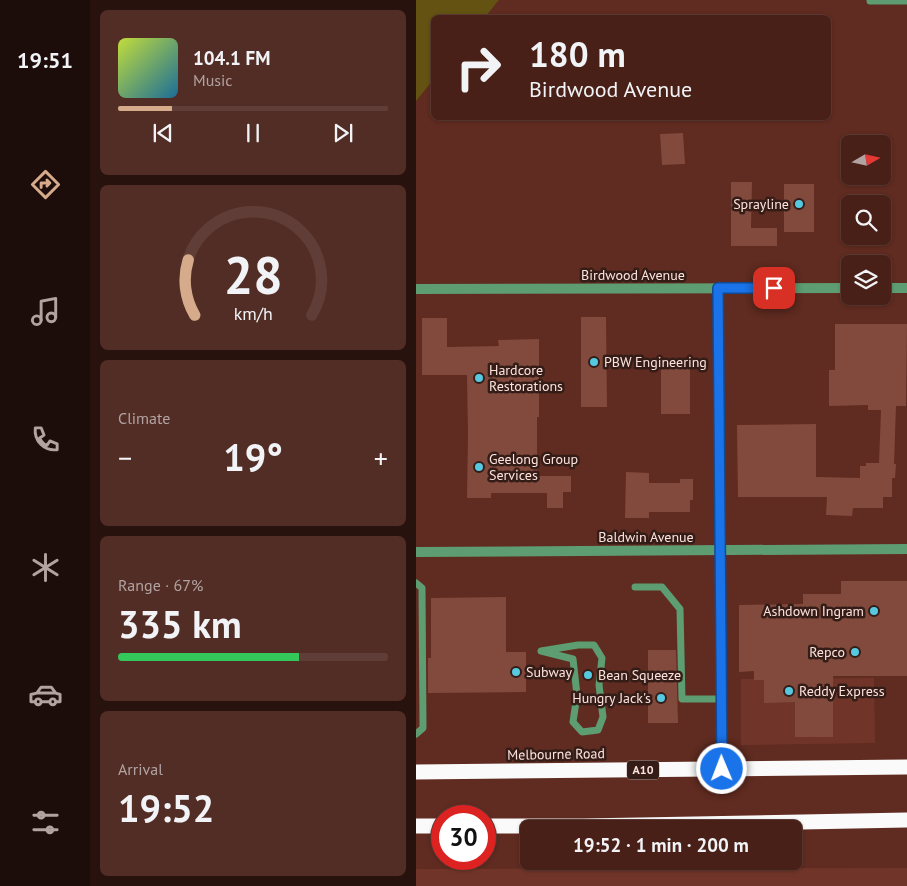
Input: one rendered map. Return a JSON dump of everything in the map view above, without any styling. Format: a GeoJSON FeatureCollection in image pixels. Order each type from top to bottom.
{"type":"FeatureCollection","features":[{"type":"Feature","properties":{"kind":"highway","name":"Melbourne Road"},"geometry":{"type":"LineString","coordinates":[[416,772],[907,767]]}},
{"type":"Feature","properties":{"kind":"highway"},"geometry":{"type":"LineString","coordinates":[[496,826],[907,820]]}},
{"type":"Feature","properties":{"kind":"highway"},"geometry":{"type":"LineString","coordinates":[[416,826],[431,826]]}},
{"type":"Feature","properties":{"kind":"street"},"geometry":{"type":"LineString","coordinates":[[718,288],[722,769]]}},
{"type":"Feature","properties":{"kind":"street","name":"Birdwood Avenue"},"geometry":{"type":"LineString","coordinates":[[416,289],[841,288]]}},
{"type":"Feature","properties":{"kind":"street"},"geometry":{"type":"LineString","coordinates":[[891,288],[907,288]]}},
{"type":"Feature","properties":{"kind":"street","name":"Baldwin Avenue"},"geometry":{"type":"LineString","coordinates":[[416,552],[907,549]]}},
{"type":"Feature","properties":{"kind":"lane"},"geometry":{"type":"LineString","coordinates":[[870,1],[907,1]]}},
{"type":"Feature","properties":{"kind":"lane"},"geometry":{"type":"LineString","coordinates":[[416,583],[422,588],[422,728],[416,734]]}},
{"type":"Feature","properties":{"kind":"lane"},"geometry":{"type":"LineString","coordinates":[[635,587],[662,588],[680,609],[682,699],[721,699]]}},
{"type":"Feature","properties":{"kind":"lane"},"geometry":{"type":"LineString","coordinates":[[578,644],[594,645],[602,658],[599,685],[603,717],[598,730],[582,732],[573,722],[577,695],[573,659],[541,651],[578,644]]}},
{"type":"Feature","properties":{"kind":"shaded area"},"geometry":{"type":"Polygon","coordinates":[[[416,0],[499,0],[487,15],[431,15],[431,82],[416,101],[416,0]]]}},
{"type":"Feature","properties":{"kind":"shaded area"},"geometry":{"type":"Polygon","coordinates":[[[874,678],[875,743],[741,745],[741,679],[874,678]]]}},
{"type":"Feature","properties":{"kind":"shaded area"},"geometry":{"type":"Polygon","coordinates":[[[802,868],[907,868],[907,886],[416,886],[416,869],[802,870],[802,868]]]}},
{"type":"Feature","properties":{"kind":"building"},"geometry":{"type":"Polygon","coordinates":[[[683,133],[685,164],[662,165],[660,134],[683,133]]]}},
{"type":"Feature","properties":{"kind":"building"},"geometry":{"type":"Polygon","coordinates":[[[731,182],[752,182],[751,228],[777,228],[777,246],[731,246],[731,182]]]}},
{"type":"Feature","properties":{"kind":"building","name":"Sprayline"},"geometry":{"type":"Polygon","coordinates":[[[784,184],[814,184],[814,232],[784,232],[784,184]]]}},
{"type":"Feature","properties":{"kind":"building","name":"PBW Engineering"},"geometry":{"type":"Polygon","coordinates":[[[581,317],[606,317],[607,407],[581,407],[581,317]]]}},
{"type":"Feature","properties":{"kind":"building"},"geometry":{"type":"Polygon","coordinates":[[[422,318],[447,318],[447,347],[499,346],[498,340],[539,339],[537,476],[571,476],[571,492],[563,492],[563,508],[547,508],[547,493],[491,493],[491,498],[467,498],[467,375],[422,375],[422,318]]]}},
{"type":"Feature","properties":{"kind":"building"},"geometry":{"type":"Polygon","coordinates":[[[835,324],[907,324],[906,406],[896,406],[894,464],[896,464],[895,478],[892,478],[892,497],[883,497],[883,508],[853,508],[852,516],[826,515],[827,497],[738,497],[737,425],[816,424],[816,477],[860,478],[860,466],[866,466],[866,463],[879,463],[881,410],[868,410],[868,405],[829,406],[829,370],[835,370],[835,324]]]}},
{"type":"Feature","properties":{"kind":"building"},"geometry":{"type":"Polygon","coordinates":[[[661,366],[690,366],[690,414],[661,414],[661,366]]]}},
{"type":"Feature","properties":{"kind":"building"},"geometry":{"type":"Polygon","coordinates":[[[626,472],[649,473],[649,483],[680,483],[680,479],[693,479],[693,500],[690,500],[690,512],[649,512],[649,518],[625,518],[626,472]]]}},
{"type":"Feature","properties":{"kind":"building"},"geometry":{"type":"Polygon","coordinates":[[[841,581],[907,581],[907,676],[833,676],[833,737],[795,737],[795,702],[764,703],[764,680],[754,680],[754,671],[739,672],[739,605],[803,604],[803,594],[841,594],[841,581]]]}},
{"type":"Feature","properties":{"kind":"building"},"geometry":{"type":"Polygon","coordinates":[[[506,597],[506,652],[526,652],[526,692],[428,693],[428,658],[431,658],[431,598],[506,597]]]}},
{"type":"Feature","properties":{"kind":"building","name":"Hungry Jack's"},"geometry":{"type":"Polygon","coordinates":[[[648,650],[676,650],[678,723],[648,723],[648,650]]]}},
{"type":"Feature","properties":{"kind":"place","name":"Sprayline"},"geometry":{"type":"Point","coordinates":[799,204]}},
{"type":"Feature","properties":{"kind":"place","name":"PBW Engineering"},"geometry":{"type":"Point","coordinates":[594,362]}},
{"type":"Feature","properties":{"kind":"place","name":"Hardcore Restorations"},"geometry":{"type":"Point","coordinates":[479,378]}},
{"type":"Feature","properties":{"kind":"place","name":"Geelong Group Services"},"geometry":{"type":"Point","coordinates":[479,467]}},
{"type":"Feature","properties":{"kind":"place","name":"Ashdown Ingram"},"geometry":{"type":"Point","coordinates":[874,611]}},
{"type":"Feature","properties":{"kind":"place","name":"Repco"},"geometry":{"type":"Point","coordinates":[855,652]}},
{"type":"Feature","properties":{"kind":"place","name":"Subway"},"geometry":{"type":"Point","coordinates":[516,672]}},
{"type":"Feature","properties":{"kind":"place","name":"Bean Squeeze"},"geometry":{"type":"Point","coordinates":[588,675]}},
{"type":"Feature","properties":{"kind":"place","name":"Reddy Express"},"geometry":{"type":"Point","coordinates":[789,691]}},
{"type":"Feature","properties":{"kind":"place","name":"Hungry Jack's"},"geometry":{"type":"Point","coordinates":[661,698]}},
{"type":"Feature","properties":{"kind":"route"},"geometry":{"type":"LineString","coordinates":[[722,769],[718,288],[774,288]]}}]}
